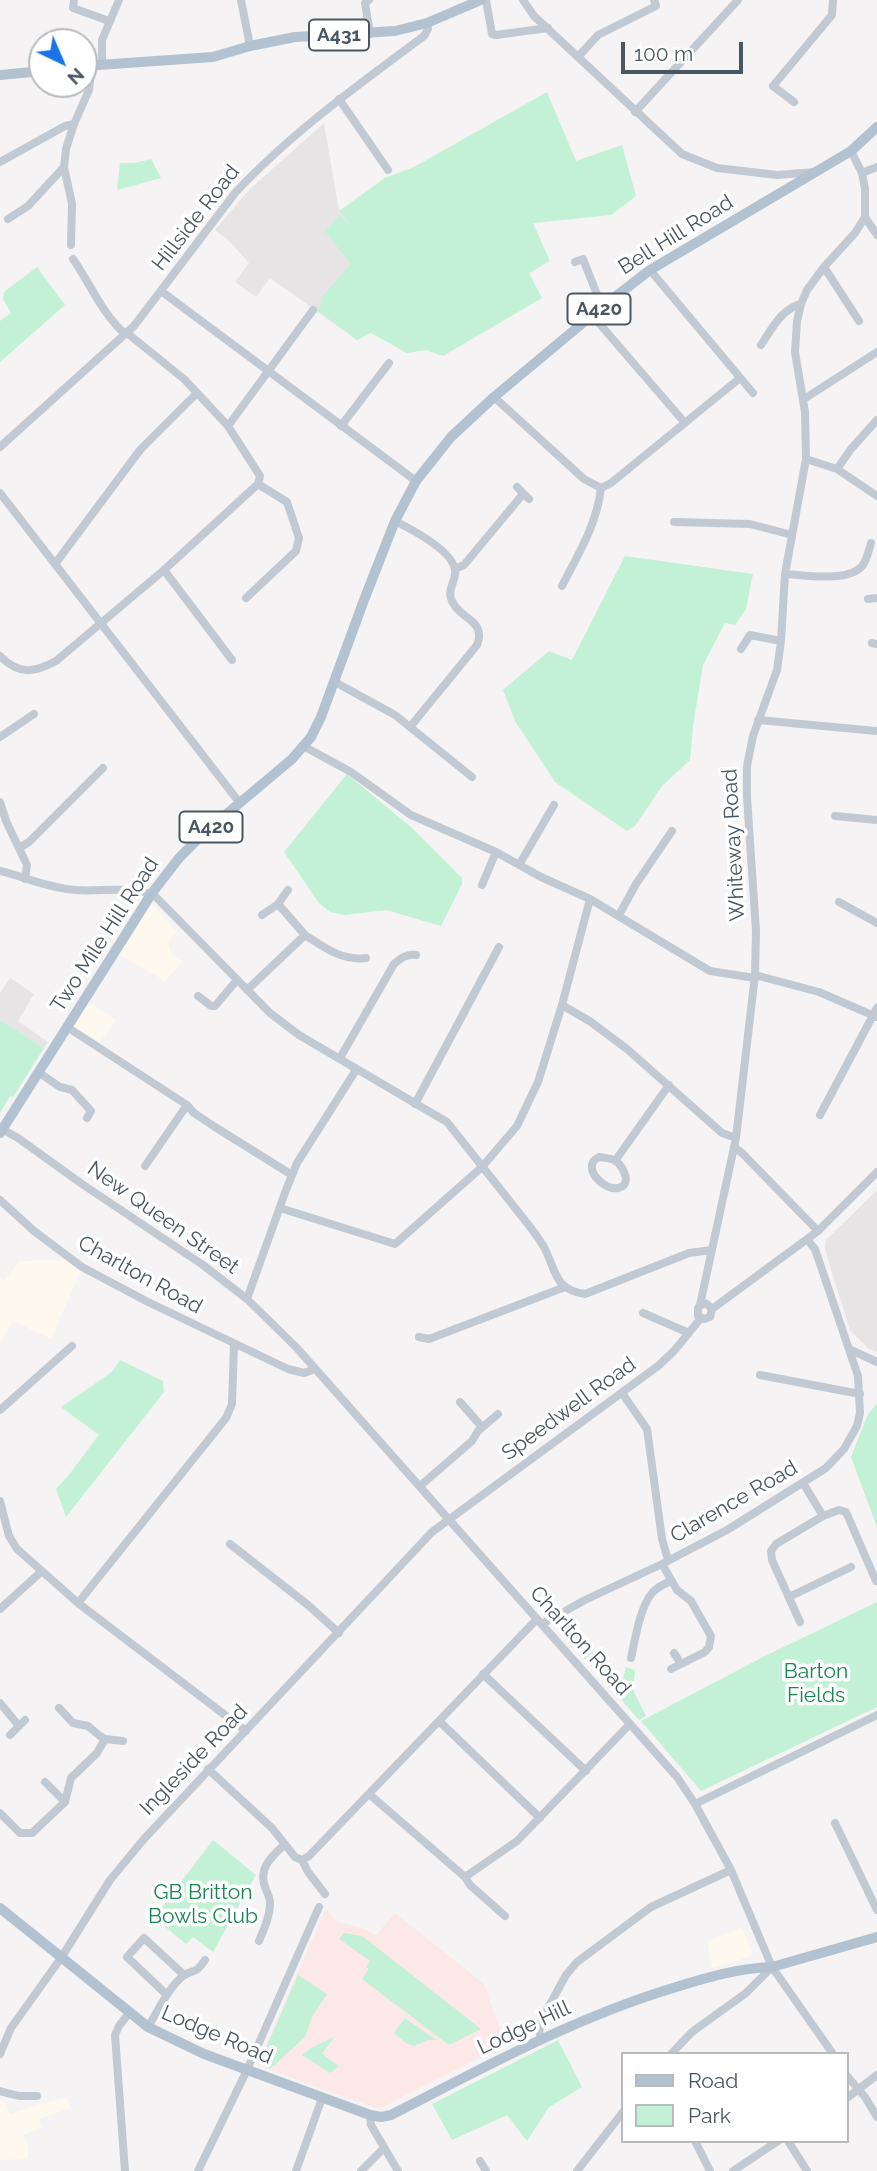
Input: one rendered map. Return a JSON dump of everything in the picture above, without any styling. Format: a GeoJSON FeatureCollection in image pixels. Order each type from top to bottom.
{"type":"FeatureCollection","features":[{"type":"Feature","properties":{"kind":"main road","name":"A431"},"geometry":{"type":"LineString","coordinates":[[98,65],[213,57],[295,37],[395,32],[427,23],[481,0]]}},
{"type":"Feature","properties":{"kind":"main road"},"geometry":{"type":"LineString","coordinates":[[0,75],[28,72]]}},
{"type":"Feature","properties":{"kind":"main road","name":"A420"},"geometry":{"type":"LineString","coordinates":[[851,151],[877,127]]}},
{"type":"Feature","properties":{"kind":"main road","name":"Bell Hill Road"},"geometry":{"type":"LineString","coordinates":[[395,521],[416,481],[451,437],[601,307],[650,270],[851,151]]}},
{"type":"Feature","properties":{"kind":"main road","name":"Two Mile Hill Road"},"geometry":{"type":"LineString","coordinates":[[1,1130],[152,893],[179,858],[239,802],[305,747],[335,682],[395,521]]}},
{"type":"Feature","properties":{"kind":"main road","name":"Lodge Road"},"geometry":{"type":"LineString","coordinates":[[0,1908],[129,2013],[173,2041],[370,2115]]}},
{"type":"Feature","properties":{"kind":"main road","name":"Lodge Hill"},"geometry":{"type":"LineString","coordinates":[[370,2115],[391,2115],[542,2039],[636,1999],[699,1980],[772,1967],[877,1937]]}},
{"type":"Feature","properties":{"kind":"street"},"geometry":{"type":"LineString","coordinates":[[74,0],[73,8],[109,21]]}},
{"type":"Feature","properties":{"kind":"street"},"geometry":{"type":"LineString","coordinates":[[98,51],[119,0]]}},
{"type":"Feature","properties":{"kind":"street"},"geometry":{"type":"LineString","coordinates":[[241,0],[250,46]]}},
{"type":"Feature","properties":{"kind":"street"},"geometry":{"type":"LineString","coordinates":[[369,0],[365,3],[370,34]]}},
{"type":"Feature","properties":{"kind":"street"},"geometry":{"type":"LineString","coordinates":[[486,0],[492,34],[548,28]]}},
{"type":"Feature","properties":{"kind":"street"},"geometry":{"type":"LineString","coordinates":[[523,0],[534,16],[682,154],[717,168],[776,175],[818,172]]}},
{"type":"Feature","properties":{"kind":"street"},"geometry":{"type":"LineString","coordinates":[[578,57],[598,35],[656,6],[653,0]]}},
{"type":"Feature","properties":{"kind":"street"},"geometry":{"type":"LineString","coordinates":[[635,112],[738,0]]}},
{"type":"Feature","properties":{"kind":"street"},"geometry":{"type":"LineString","coordinates":[[794,102],[773,86],[772,81],[832,15],[833,0]]}},
{"type":"Feature","properties":{"kind":"street","name":"Hillside Road"},"geometry":{"type":"LineString","coordinates":[[0,447],[126,334],[234,193],[277,151],[339,99],[424,36],[428,29],[427,23]]}},
{"type":"Feature","properties":{"kind":"street"},"geometry":{"type":"LineString","coordinates":[[71,245],[72,204],[64,167],[66,149],[85,98]]}},
{"type":"Feature","properties":{"kind":"street"},"geometry":{"type":"LineString","coordinates":[[339,99],[388,170]]}},
{"type":"Feature","properties":{"kind":"street"},"geometry":{"type":"LineString","coordinates":[[0,162],[65,126],[74,124]]}},
{"type":"Feature","properties":{"kind":"street"},"geometry":{"type":"LineString","coordinates":[[851,151],[862,173],[867,210],[865,217],[877,235]]}},
{"type":"Feature","properties":{"kind":"street"},"geometry":{"type":"LineString","coordinates":[[8,219],[28,206],[64,167]]}},
{"type":"Feature","properties":{"kind":"street"},"geometry":{"type":"LineString","coordinates":[[862,173],[877,167]]}},
{"type":"Feature","properties":{"kind":"street","name":"Whiteway Road"},"geometry":{"type":"LineString","coordinates":[[700,1305],[735,1143],[755,977],[756,931],[746,783],[749,751],[777,670],[782,641],[785,574],[806,459],[804,399],[795,352],[795,336],[801,304],[807,290],[853,236],[865,217]]}},
{"type":"Feature","properties":{"kind":"street"},"geometry":{"type":"LineString","coordinates":[[0,656],[18,669],[31,671],[56,661],[164,570],[258,484],[260,476],[228,426],[184,379],[111,321],[73,259]]}},
{"type":"Feature","properties":{"kind":"street"},"geometry":{"type":"LineString","coordinates":[[575,262],[583,259],[601,307]]}},
{"type":"Feature","properties":{"kind":"street"},"geometry":{"type":"LineString","coordinates":[[824,268],[859,321]]}},
{"type":"Feature","properties":{"kind":"street"},"geometry":{"type":"LineString","coordinates":[[650,270],[753,393]]}},
{"type":"Feature","properties":{"kind":"street"},"geometry":{"type":"LineString","coordinates":[[161,291],[416,481]]}},
{"type":"Feature","properties":{"kind":"street","name":"Whiteway Road"},"geometry":{"type":"LineString","coordinates":[[761,345],[784,314],[801,304]]}},
{"type":"Feature","properties":{"kind":"street"},"geometry":{"type":"LineString","coordinates":[[228,426],[313,310]]}},
{"type":"Feature","properties":{"kind":"street"},"geometry":{"type":"LineString","coordinates":[[592,315],[685,423]]}},
{"type":"Feature","properties":{"kind":"street"},"geometry":{"type":"LineString","coordinates":[[804,399],[877,352]]}},
{"type":"Feature","properties":{"kind":"street"},"geometry":{"type":"LineString","coordinates":[[341,426],[389,362]]}},
{"type":"Feature","properties":{"kind":"street"},"geometry":{"type":"LineString","coordinates":[[601,488],[611,483],[740,378]]}},
{"type":"Feature","properties":{"kind":"street"},"geometry":{"type":"LineString","coordinates":[[55,564],[140,450],[197,393]]}},
{"type":"Feature","properties":{"kind":"street"},"geometry":{"type":"LineString","coordinates":[[494,397],[584,480],[601,488]]}},
{"type":"Feature","properties":{"kind":"street"},"geometry":{"type":"LineString","coordinates":[[837,469],[877,421]]}},
{"type":"Feature","properties":{"kind":"street"},"geometry":{"type":"LineString","coordinates":[[806,459],[837,469],[877,496]]}},
{"type":"Feature","properties":{"kind":"street"},"geometry":{"type":"LineString","coordinates":[[246,598],[296,551],[299,538],[287,502],[258,484]]}},
{"type":"Feature","properties":{"kind":"street"},"geometry":{"type":"LineString","coordinates":[[562,586],[587,537],[600,504],[601,488]]}},
{"type":"Feature","properties":{"kind":"street"},"geometry":{"type":"LineString","coordinates":[[0,493],[239,802]]}},
{"type":"Feature","properties":{"kind":"street"},"geometry":{"type":"LineString","coordinates":[[455,569],[464,565],[523,494]]}},
{"type":"Feature","properties":{"kind":"street"},"geometry":{"type":"LineString","coordinates":[[395,521],[419,533],[450,560],[455,569],[450,598],[480,634],[479,640],[410,727]]}},
{"type":"Feature","properties":{"kind":"street"},"geometry":{"type":"LineString","coordinates":[[674,522],[750,524],[792,535]]}},
{"type":"Feature","properties":{"kind":"street"},"geometry":{"type":"LineString","coordinates":[[785,574],[832,577],[851,572],[863,564],[871,543]]}},
{"type":"Feature","properties":{"kind":"street"},"geometry":{"type":"LineString","coordinates":[[164,570],[232,660]]}},
{"type":"Feature","properties":{"kind":"street"},"geometry":{"type":"LineString","coordinates":[[741,649],[750,635],[782,641]]}},
{"type":"Feature","properties":{"kind":"street"},"geometry":{"type":"LineString","coordinates":[[335,682],[395,715],[472,777]]}},
{"type":"Feature","properties":{"kind":"street"},"geometry":{"type":"LineString","coordinates":[[0,737],[34,714]]}},
{"type":"Feature","properties":{"kind":"street"},"geometry":{"type":"LineString","coordinates":[[758,720],[877,731]]}},
{"type":"Feature","properties":{"kind":"street"},"geometry":{"type":"LineString","coordinates":[[305,747],[363,780],[411,815],[496,852],[590,899],[710,971],[755,977],[819,992],[876,1013],[820,1115]]}},
{"type":"Feature","properties":{"kind":"street"},"geometry":{"type":"LineString","coordinates":[[19,848],[29,842],[103,768]]}},
{"type":"Feature","properties":{"kind":"street"},"geometry":{"type":"LineString","coordinates":[[0,802],[27,865],[25,878]]}},
{"type":"Feature","properties":{"kind":"street"},"geometry":{"type":"LineString","coordinates":[[519,865],[554,805]]}},
{"type":"Feature","properties":{"kind":"street"},"geometry":{"type":"LineString","coordinates":[[835,816],[877,820]]}},
{"type":"Feature","properties":{"kind":"street"},"geometry":{"type":"LineString","coordinates":[[618,915],[672,831]]}},
{"type":"Feature","properties":{"kind":"street"},"geometry":{"type":"LineString","coordinates":[[482,885],[496,852]]}},
{"type":"Feature","properties":{"kind":"street"},"geometry":{"type":"LineString","coordinates":[[0,871],[61,889],[139,890],[152,893],[270,1013],[299,1035],[447,1122],[531,1228],[544,1246],[559,1282],[572,1292],[585,1294],[689,1253],[712,1250]]}},
{"type":"Feature","properties":{"kind":"street"},"geometry":{"type":"LineString","coordinates":[[262,915],[278,904],[288,890]]}},
{"type":"Feature","properties":{"kind":"street"},"geometry":{"type":"LineString","coordinates":[[280,1208],[395,1244],[482,1167],[517,1126],[529,1105],[562,1005],[590,899]]}},
{"type":"Feature","properties":{"kind":"street"},"geometry":{"type":"LineString","coordinates":[[839,902],[877,923]]}},
{"type":"Feature","properties":{"kind":"street"},"geometry":{"type":"LineString","coordinates":[[278,904],[305,935],[341,957],[352,960],[366,958]]}},
{"type":"Feature","properties":{"kind":"street"},"geometry":{"type":"LineString","coordinates":[[247,990],[305,935]]}},
{"type":"Feature","properties":{"kind":"street"},"geometry":{"type":"LineString","coordinates":[[415,1104],[484,984],[499,947]]}},
{"type":"Feature","properties":{"kind":"street"},"geometry":{"type":"LineString","coordinates":[[340,1058],[394,964],[402,957],[416,955]]}},
{"type":"Feature","properties":{"kind":"street"},"geometry":{"type":"LineString","coordinates":[[198,996],[215,1006],[237,980]]}},
{"type":"Feature","properties":{"kind":"street"},"geometry":{"type":"LineString","coordinates":[[374,999],[383,1004]]}},
{"type":"Feature","properties":{"kind":"street"},"geometry":{"type":"LineString","coordinates":[[562,1005],[591,1022],[735,1143],[818,1231]]}},
{"type":"Feature","properties":{"kind":"street"},"geometry":{"type":"LineString","coordinates":[[67,1027],[187,1105],[215,1127],[292,1175]]}},
{"type":"Feature","properties":{"kind":"street"},"geometry":{"type":"LineString","coordinates":[[247,1299],[292,1175],[309,1143],[356,1070]]}},
{"type":"Feature","properties":{"kind":"street"},"geometry":{"type":"LineString","coordinates":[[38,1072],[60,1087],[72,1090],[91,1111],[87,1118]]}},
{"type":"Feature","properties":{"kind":"street"},"geometry":{"type":"LineString","coordinates":[[615,1161],[669,1085]]}},
{"type":"Feature","properties":{"kind":"street"},"geometry":{"type":"LineString","coordinates":[[145,1166],[187,1105]]}},
{"type":"Feature","properties":{"kind":"street","name":"New Queen Street"},"geometry":{"type":"LineString","coordinates":[[1,1130],[203,1265],[247,1299],[296,1347]]}},
{"type":"Feature","properties":{"kind":"street"},"geometry":{"type":"LineString","coordinates":[[599,1157],[615,1161],[624,1169],[626,1178],[624,1185],[619,1188],[604,1184],[592,1170],[594,1159],[599,1157]]}},
{"type":"Feature","properties":{"kind":"street","name":"Speedwell Road"},"geometry":{"type":"LineString","coordinates":[[760,1274],[800,1252],[877,1172]]}},
{"type":"Feature","properties":{"kind":"street","name":"Charlton Road"},"geometry":{"type":"LineString","coordinates":[[0,1200],[34,1231],[82,1267],[288,1369],[304,1373],[315,1369]]}},
{"type":"Feature","properties":{"kind":"street","name":"Speedwell Road"},"geometry":{"type":"LineString","coordinates":[[448,1518],[657,1366],[701,1318],[710,1317],[712,1308],[828,1223]]}},
{"type":"Feature","properties":{"kind":"street","name":"Clarence Road"},"geometry":{"type":"LineString","coordinates":[[302,1860],[309,1856],[483,1674],[540,1621],[727,1530],[826,1468],[845,1449],[857,1426],[860,1413],[859,1376],[815,1249],[810,1243]]}},
{"type":"Feature","properties":{"kind":"street"},"geometry":{"type":"LineString","coordinates":[[419,1337],[429,1339],[565,1287]]}},
{"type":"Feature","properties":{"kind":"street"},"geometry":{"type":"LineString","coordinates":[[701,1318],[697,1312],[700,1305],[707,1304],[712,1308]]}},
{"type":"Feature","properties":{"kind":"street"},"geometry":{"type":"LineString","coordinates":[[643,1313],[689,1332]]}},
{"type":"Feature","properties":{"kind":"street"},"geometry":{"type":"LineString","coordinates":[[78,1603],[226,1418],[232,1404],[234,1344]]}},
{"type":"Feature","properties":{"kind":"street"},"geometry":{"type":"LineString","coordinates":[[0,1410],[72,1346]]}},
{"type":"Feature","properties":{"kind":"street","name":"Charlton Road"},"geometry":{"type":"LineString","coordinates":[[296,1347],[677,1777],[731,1870],[772,1967],[832,2052]]}},
{"type":"Feature","properties":{"kind":"street"},"geometry":{"type":"LineString","coordinates":[[851,1350],[877,1362]]}},
{"type":"Feature","properties":{"kind":"street"},"geometry":{"type":"LineString","coordinates":[[760,1375],[860,1394]]}},
{"type":"Feature","properties":{"kind":"street"},"geometry":{"type":"LineString","coordinates":[[622,1393],[646,1429],[665,1562],[671,1581],[677,1590],[691,1601],[711,1636],[711,1642],[705,1652],[671,1669]]}},
{"type":"Feature","properties":{"kind":"street"},"geometry":{"type":"LineString","coordinates":[[460,1402],[482,1427]]}},
{"type":"Feature","properties":{"kind":"street"},"geometry":{"type":"LineString","coordinates":[[420,1486],[472,1441],[482,1427],[498,1414]]}},
{"type":"Feature","properties":{"kind":"street"},"geometry":{"type":"LineString","coordinates":[[803,1483],[823,1516]]}},
{"type":"Feature","properties":{"kind":"street"},"geometry":{"type":"LineString","coordinates":[[0,1501],[12,1543],[42,1571],[78,1603],[247,1731]]}},
{"type":"Feature","properties":{"kind":"street"},"geometry":{"type":"LineString","coordinates":[[800,1622],[772,1560],[771,1551],[776,1544],[823,1516],[839,1510],[846,1512],[876,1581]]}},
{"type":"Feature","properties":{"kind":"street","name":"Ingleside Road"},"geometry":{"type":"LineString","coordinates":[[0,2053],[11,2028],[61,1958],[110,1881],[144,1839],[448,1518]]}},
{"type":"Feature","properties":{"kind":"street"},"geometry":{"type":"LineString","coordinates":[[230,1544],[340,1633]]}},
{"type":"Feature","properties":{"kind":"street"},"geometry":{"type":"LineString","coordinates":[[789,1597],[851,1567]]}},
{"type":"Feature","properties":{"kind":"street"},"geometry":{"type":"LineString","coordinates":[[0,1609],[42,1571]]}},
{"type":"Feature","properties":{"kind":"street"},"geometry":{"type":"LineString","coordinates":[[631,1658],[638,1627],[650,1596],[671,1581]]}},
{"type":"Feature","properties":{"kind":"street"},"geometry":{"type":"LineString","coordinates":[[674,1653],[681,1664]]}},
{"type":"Feature","properties":{"kind":"street"},"geometry":{"type":"LineString","coordinates":[[483,1674],[586,1771]]}},
{"type":"Feature","properties":{"kind":"street"},"geometry":{"type":"LineString","coordinates":[[0,1703],[22,1723],[9,1735]]}},
{"type":"Feature","properties":{"kind":"street"},"geometry":{"type":"LineString","coordinates":[[59,1708],[73,1723],[88,1726],[105,1739],[122,1741]]}},
{"type":"Feature","properties":{"kind":"street"},"geometry":{"type":"LineString","coordinates":[[695,1804],[877,1714]]}},
{"type":"Feature","properties":{"kind":"street"},"geometry":{"type":"LineString","coordinates":[[439,1721],[540,1818]]}},
{"type":"Feature","properties":{"kind":"street"},"geometry":{"type":"LineString","coordinates":[[465,1877],[517,1841],[630,1724]]}},
{"type":"Feature","properties":{"kind":"street"},"geometry":{"type":"LineString","coordinates":[[0,1813],[17,1831],[28,1834],[34,1832],[65,1802],[71,1778],[97,1753],[105,1739]]}},
{"type":"Feature","properties":{"kind":"street"},"geometry":{"type":"LineString","coordinates":[[208,1769],[272,1828],[295,1857],[302,1860],[325,1894]]}},
{"type":"Feature","properties":{"kind":"street"},"geometry":{"type":"LineString","coordinates":[[46,1782],[65,1802]]}},
{"type":"Feature","properties":{"kind":"street"},"geometry":{"type":"LineString","coordinates":[[369,1794],[465,1877],[470,1885],[505,1916]]}},
{"type":"Feature","properties":{"kind":"street"},"geometry":{"type":"LineString","coordinates":[[835,1823],[877,1910]]}},
{"type":"Feature","properties":{"kind":"street"},"geometry":{"type":"LineString","coordinates":[[259,1941],[270,1903],[263,1885],[263,1875],[270,1858],[285,1844]]}},
{"type":"Feature","properties":{"kind":"street"},"geometry":{"type":"LineString","coordinates":[[542,2039],[539,2032],[542,2019],[566,1975],[577,1962],[651,1907],[731,1870]]}},
{"type":"Feature","properties":{"kind":"street"},"geometry":{"type":"LineString","coordinates":[[198,2171],[247,2070],[319,1907]]}},
{"type":"Feature","properties":{"kind":"street"},"geometry":{"type":"LineString","coordinates":[[167,1995],[127,1957],[144,1938],[184,1975]]}},
{"type":"Feature","properties":{"kind":"street"},"geometry":{"type":"LineString","coordinates":[[148,2027],[167,1995],[184,1975],[198,1970],[205,1960]]}},
{"type":"Feature","properties":{"kind":"street"},"geometry":{"type":"LineString","coordinates":[[673,2052],[692,2032],[746,1993],[772,1967]]}},
{"type":"Feature","properties":{"kind":"street"},"geometry":{"type":"LineString","coordinates":[[125,2171],[115,2035],[129,2013]]}},
{"type":"Feature","properties":{"kind":"street"},"geometry":{"type":"LineString","coordinates":[[849,2097],[877,2075]]}},
{"type":"Feature","properties":{"kind":"street"},"geometry":{"type":"LineString","coordinates":[[849,2078],[877,2117]]}},
{"type":"Feature","properties":{"kind":"street"},"geometry":{"type":"LineString","coordinates":[[0,2091],[19,2096],[37,2096]]}},
{"type":"Feature","properties":{"kind":"street"},"geometry":{"type":"LineString","coordinates":[[296,2171],[323,2098]]}},
{"type":"Feature","properties":{"kind":"street"},"geometry":{"type":"LineString","coordinates":[[577,2171],[622,2113]]}},
{"type":"Feature","properties":{"kind":"street"},"geometry":{"type":"LineString","coordinates":[[370,2115],[371,2125],[398,2171]]}},
{"type":"Feature","properties":{"kind":"street"},"geometry":{"type":"LineString","coordinates":[[696,2143],[710,2171]]}},
{"type":"Feature","properties":{"kind":"street"},"geometry":{"type":"LineString","coordinates":[[733,2171],[775,2143]]}},
{"type":"Feature","properties":{"kind":"street"},"geometry":{"type":"LineString","coordinates":[[789,2143],[807,2171]]}},
{"type":"Feature","properties":{"kind":"street"},"geometry":{"type":"LineString","coordinates":[[361,2171],[384,2148]]}},
{"type":"Feature","properties":{"kind":"shaded area"},"geometry":{"type":"Polygon","coordinates":[[[324,123],[339,211],[422,305],[357,340],[270,278],[256,297],[235,282],[249,263],[215,230],[249,190],[324,123]]]}},
{"type":"Feature","properties":{"kind":"shaded area"},"geometry":{"type":"Polygon","coordinates":[[[151,903],[177,932],[168,942],[171,953],[182,962],[165,981],[119,954],[151,903]]]}},
{"type":"Feature","properties":{"kind":"shaded area"},"geometry":{"type":"Polygon","coordinates":[[[10,978],[34,994],[18,1021],[48,1042],[44,1048],[0,1020],[0,993],[10,978]]]}},
{"type":"Feature","properties":{"kind":"shaded area"},"geometry":{"type":"Polygon","coordinates":[[[88,1002],[116,1020],[100,1042],[73,1026],[88,1002]]]}},
{"type":"Feature","properties":{"kind":"shaded area"},"geometry":{"type":"Polygon","coordinates":[[[877,1190],[877,1352],[869,1349],[850,1330],[825,1250],[826,1240],[877,1190]]]}},
{"type":"Feature","properties":{"kind":"shaded area"},"geometry":{"type":"Polygon","coordinates":[[[66,1260],[81,1271],[51,1339],[13,1321],[0,1342],[0,1277],[4,1280],[20,1261],[66,1260]]]}},
{"type":"Feature","properties":{"kind":"shaded area"},"geometry":{"type":"Polygon","coordinates":[[[326,1909],[338,1922],[376,1935],[395,1913],[484,1984],[503,2039],[500,2047],[379,2109],[257,2065],[326,1909]]]}},
{"type":"Feature","properties":{"kind":"shaded area"},"geometry":{"type":"Polygon","coordinates":[[[742,1928],[751,1956],[712,1968],[707,1941],[742,1928]]]}},
{"type":"Feature","properties":{"kind":"shaded area"},"geometry":{"type":"Polygon","coordinates":[[[66,2097],[71,2108],[39,2119],[42,2128],[23,2135],[28,2145],[28,2159],[0,2160],[0,2100],[5,2102],[10,2114],[66,2097]]]}},
{"type":"Feature","properties":{"kind":"green space"},"geometry":{"type":"Polygon","coordinates":[[[547,92],[576,161],[622,145],[636,196],[611,215],[533,223],[550,261],[529,273],[542,298],[443,356],[426,350],[407,353],[371,333],[357,340],[317,310],[323,302],[320,299],[351,264],[325,231],[340,215],[357,232],[339,211],[385,178],[414,167],[547,92]]]}},
{"type":"Feature","properties":{"kind":"green space"},"geometry":{"type":"Polygon","coordinates":[[[151,159],[161,178],[117,190],[120,163],[151,159]]]}},
{"type":"Feature","properties":{"kind":"green space"},"geometry":{"type":"Polygon","coordinates":[[[37,267],[65,305],[0,362],[0,321],[11,313],[3,299],[4,292],[37,267]]]}},
{"type":"Feature","properties":{"kind":"green space"},"geometry":{"type":"Polygon","coordinates":[[[625,556],[753,574],[746,609],[735,625],[725,623],[703,665],[690,760],[662,786],[635,826],[627,831],[555,782],[515,721],[503,690],[549,651],[572,660],[625,556]]]}},
{"type":"Feature","properties":{"kind":"green space"},"geometry":{"type":"Polygon","coordinates":[[[347,774],[412,828],[462,878],[462,884],[441,926],[386,910],[345,915],[330,912],[319,903],[284,852],[347,774]]]}},
{"type":"Feature","properties":{"kind":"green space"},"geometry":{"type":"Polygon","coordinates":[[[0,1020],[44,1048],[0,1113],[0,1020]]]}},
{"type":"Feature","properties":{"kind":"green space"},"geometry":{"type":"Polygon","coordinates":[[[120,1360],[163,1381],[164,1392],[66,1517],[56,1489],[99,1435],[61,1407],[112,1372],[120,1360]]]}},
{"type":"Feature","properties":{"kind":"green space"},"geometry":{"type":"Polygon","coordinates":[[[877,1403],[877,1527],[851,1457],[867,1416],[877,1403]]]}},
{"type":"Feature","properties":{"kind":"green space","name":"Barton Fields"},"geometry":{"type":"Polygon","coordinates":[[[877,1602],[877,1707],[701,1791],[641,1721],[763,1657],[877,1602]]]}},
{"type":"Feature","properties":{"kind":"green space"},"geometry":{"type":"Polygon","coordinates":[[[565,1619],[622,1682],[626,1667],[635,1670],[633,1690],[646,1716],[639,1720],[555,1625],[565,1619]]]}},
{"type":"Feature","properties":{"kind":"green space","name":"GB Britton Bowls Club"},"geometry":{"type":"Polygon","coordinates":[[[213,1840],[256,1875],[213,1952],[193,1937],[186,1944],[158,1921],[167,1911],[162,1907],[213,1840]]]}},
{"type":"Feature","properties":{"kind":"green space"},"geometry":{"type":"Polygon","coordinates":[[[344,1933],[362,1936],[481,2029],[449,2045],[362,1979],[369,1969],[366,1967],[370,1961],[339,1939],[344,1933]]]}},
{"type":"Feature","properties":{"kind":"green space"},"geometry":{"type":"Polygon","coordinates":[[[298,1975],[327,1994],[312,2017],[305,2037],[270,2069],[259,2064],[298,1975]]]}},
{"type":"Feature","properties":{"kind":"green space"},"geometry":{"type":"Polygon","coordinates":[[[405,2018],[436,2040],[428,2040],[414,2046],[406,2043],[394,2033],[405,2018]]]}},
{"type":"Feature","properties":{"kind":"green space"},"geometry":{"type":"Polygon","coordinates":[[[334,2037],[322,2054],[339,2066],[330,2073],[302,2055],[311,2048],[334,2037]]]}},
{"type":"Feature","properties":{"kind":"green space"},"geometry":{"type":"Polygon","coordinates":[[[558,2040],[582,2087],[549,2107],[527,2141],[507,2115],[452,2140],[432,2104],[558,2040]]]}}]}
